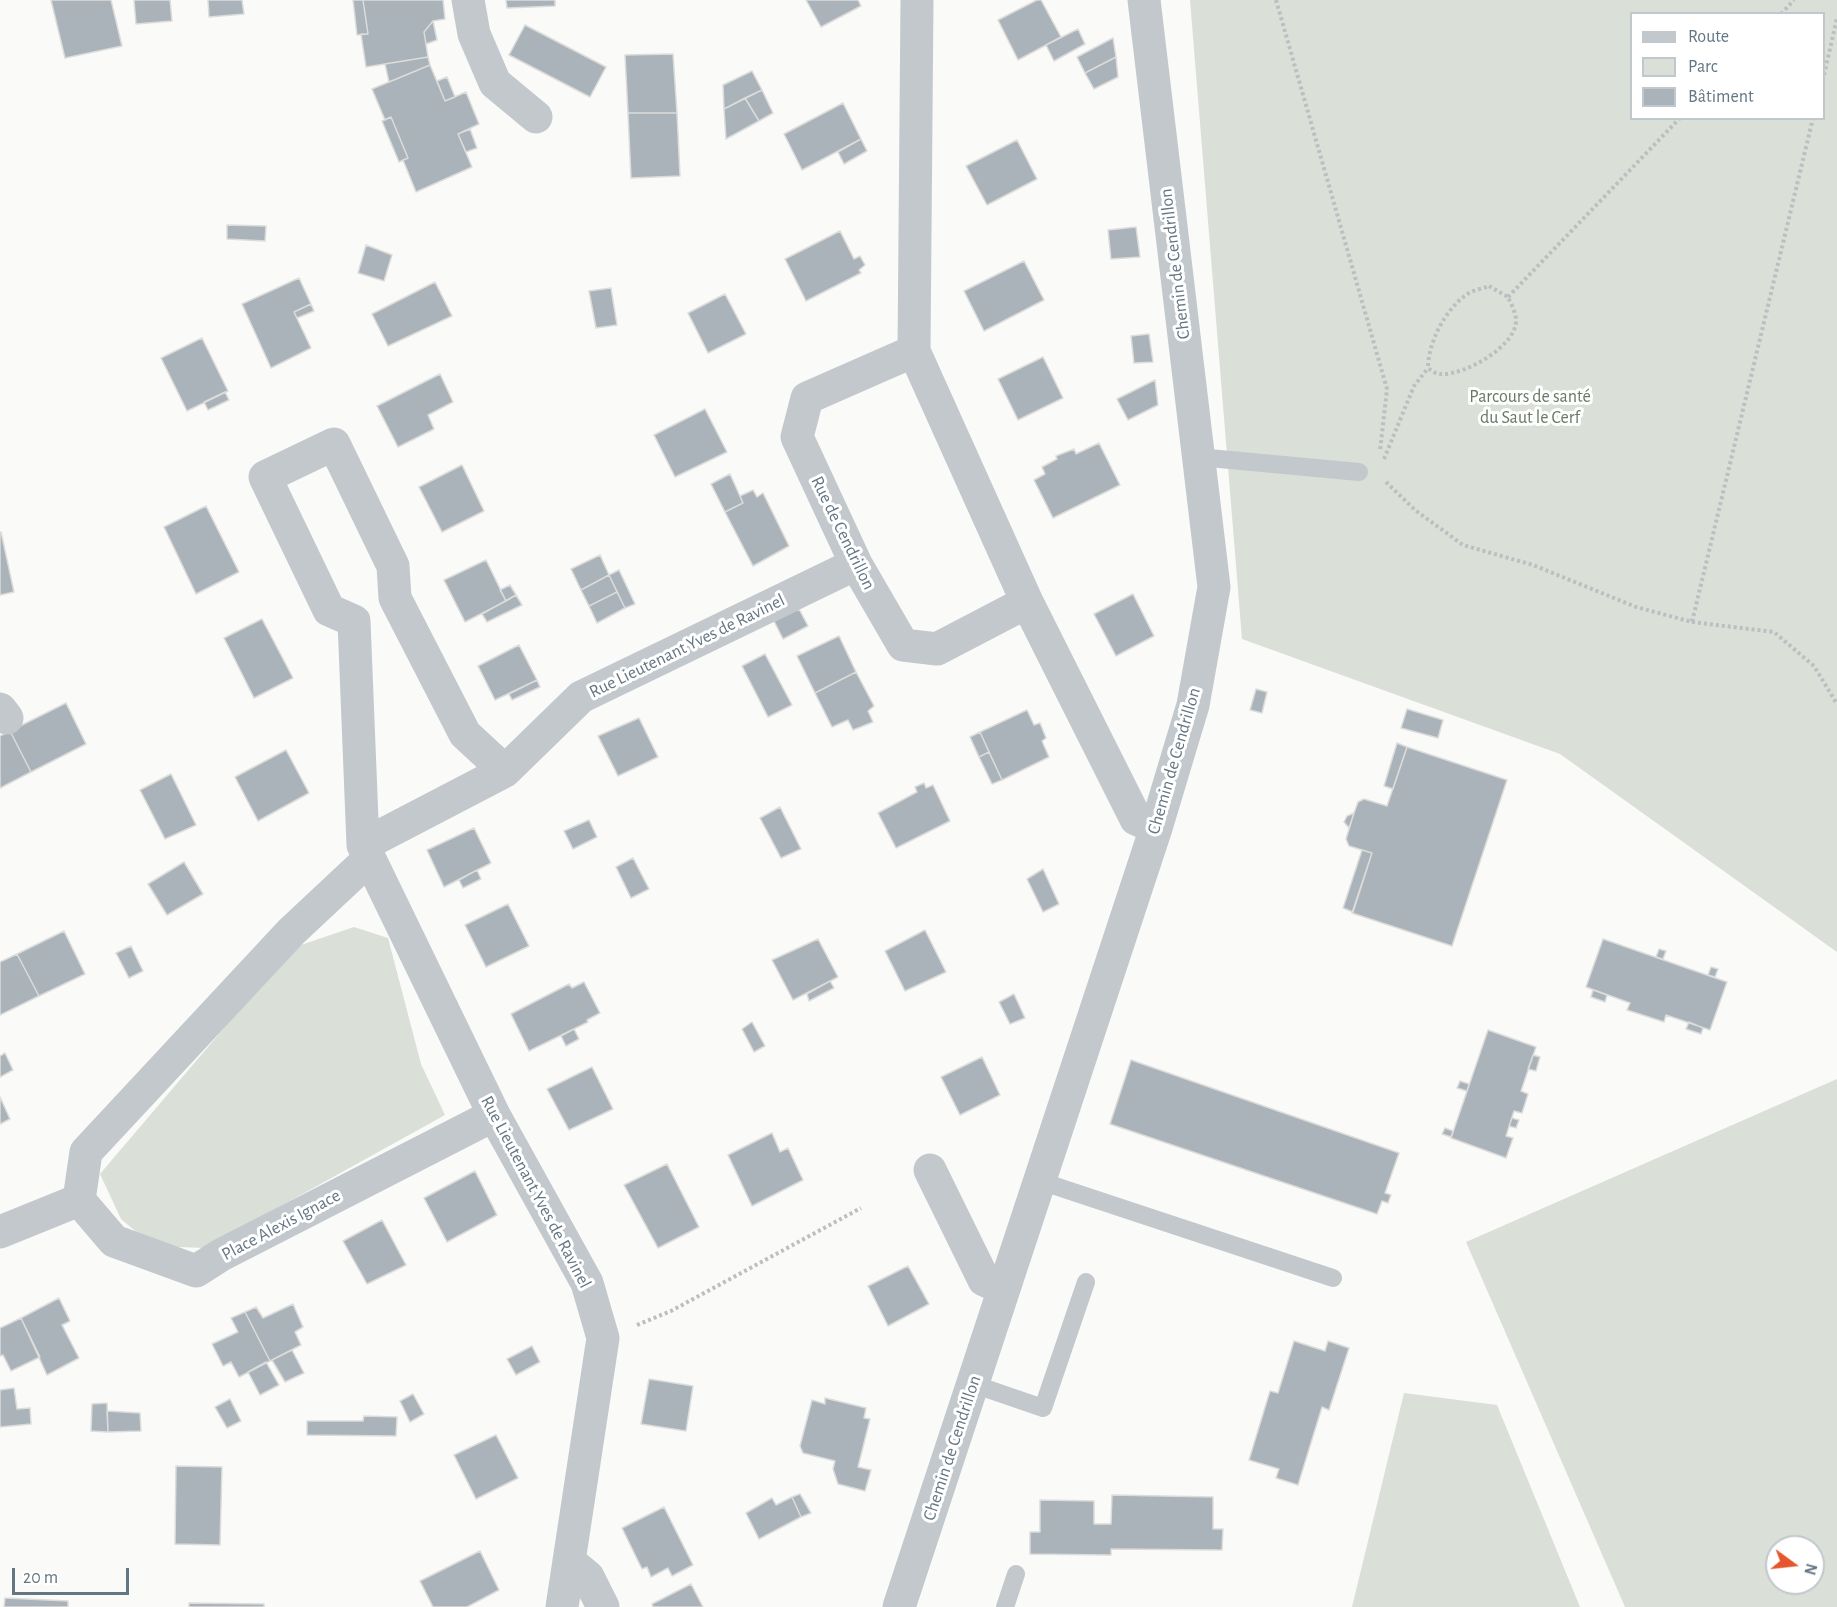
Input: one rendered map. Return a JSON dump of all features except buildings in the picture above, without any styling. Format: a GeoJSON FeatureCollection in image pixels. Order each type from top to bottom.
{"type":"FeatureCollection","features":[{"type":"Feature","properties":{"kind":"street"},"geometry":{"type":"LineString","coordinates":[[468,0],[474,34],[495,82],[536,117]]}},
{"type":"Feature","properties":{"kind":"street"},"geometry":{"type":"LineString","coordinates":[[917,0],[914,351],[1027,602],[1136,819],[1156,828]]}},
{"type":"Feature","properties":{"kind":"street","name":"Chemin de Cendrillon"},"geometry":{"type":"LineString","coordinates":[[899,1607],[1156,828],[1194,705],[1214,587],[1144,0]]}},
{"type":"Feature","properties":{"kind":"street","name":"Rue de Cendrillon"},"geometry":{"type":"LineString","coordinates":[[914,351],[807,398],[797,437],[856,564],[903,645],[937,649],[1027,602]]}},
{"type":"Feature","properties":{"kind":"street"},"geometry":{"type":"LineString","coordinates":[[395,598],[354,621],[328,610],[265,477],[334,444],[393,566],[395,598],[465,734],[505,771]]}},
{"type":"Feature","properties":{"kind":"street","name":"Rue Lieutenant Yves de Ravinel"},"geometry":{"type":"LineString","coordinates":[[366,852],[505,771],[581,697],[856,564]]}},
{"type":"Feature","properties":{"kind":"street","name":"Rue Lieutenant Yves de Ravinel"},"geometry":{"type":"LineString","coordinates":[[354,621],[366,852],[494,1114],[587,1284],[603,1338],[562,1607]]}},
{"type":"Feature","properties":{"kind":"street"},"geometry":{"type":"LineString","coordinates":[[0,1232],[79,1200],[86,1152],[366,852]]}},
{"type":"Feature","properties":{"kind":"street","name":"Place Alexis Ignace"},"geometry":{"type":"LineString","coordinates":[[79,1200],[114,1241],[196,1271],[221,1255],[494,1114]]}},
{"type":"Feature","properties":{"kind":"street"},"geometry":{"type":"LineString","coordinates":[[930,1170],[984,1280],[1004,1288]]}},
{"type":"Feature","properties":{"kind":"street"},"geometry":{"type":"LineString","coordinates":[[570,1562],[588,1577],[603,1607]]}},
{"type":"Feature","properties":{"kind":"lane"},"geometry":{"type":"LineString","coordinates":[[1198,458],[1368,473]]}},
{"type":"Feature","properties":{"kind":"lane"},"geometry":{"type":"LineString","coordinates":[[1040,1181],[1333,1278]]}},
{"type":"Feature","properties":{"kind":"lane"},"geometry":{"type":"LineString","coordinates":[[973,1384],[1043,1407],[1086,1282]]}},
{"type":"Feature","properties":{"kind":"lane"},"geometry":{"type":"LineString","coordinates":[[1005,1607],[1016,1574]]}},
{"type":"Feature","properties":{"kind":"path"},"geometry":{"type":"LineString","coordinates":[[1276,0],[1387,389],[1368,473]]}},
{"type":"Feature","properties":{"kind":"path"},"geometry":{"type":"LineString","coordinates":[[1783,12],[1794,0]]}},
{"type":"Feature","properties":{"kind":"path"},"geometry":{"type":"LineString","coordinates":[[1825,71],[1837,18]]}},
{"type":"Feature","properties":{"kind":"path"},"geometry":{"type":"LineString","coordinates":[[1508,297],[1678,120]]}},
{"type":"Feature","properties":{"kind":"path"},"geometry":{"type":"LineString","coordinates":[[1692,622],[1813,120]]}},
{"type":"Feature","properties":{"kind":"path"},"geometry":{"type":"LineString","coordinates":[[1368,473],[1414,386],[1428,368],[1428,352],[1449,312],[1467,294],[1489,286],[1508,297],[1516,320],[1509,341],[1492,354],[1459,371],[1439,375],[1428,368]]}},
{"type":"Feature","properties":{"kind":"path"},"geometry":{"type":"LineString","coordinates":[[1368,473],[1463,545],[1533,565],[1636,607],[1692,622],[1774,632],[1814,666],[1837,704]]}},
{"type":"Feature","properties":{"kind":"path"},"geometry":{"type":"LineString","coordinates":[[603,1338],[671,1311],[861,1208]]}},
{"type":"Feature","properties":{"kind":"green space","name":"Parcours de santé du Saut le Cerf"},"geometry":{"type":"Polygon","coordinates":[[[1190,0],[1837,0],[1837,952],[1560,754],[1242,639],[1190,0]]]}},
{"type":"Feature","properties":{"kind":"green space"},"geometry":{"type":"Polygon","coordinates":[[[354,927],[388,938],[421,1064],[445,1115],[205,1248],[153,1246],[121,1219],[100,1174],[292,948],[354,927]]]}},
{"type":"Feature","properties":{"kind":"green space"},"geometry":{"type":"Polygon","coordinates":[[[1837,1079],[1837,1607],[1625,1607],[1466,1242],[1837,1079]]]}},
{"type":"Feature","properties":{"kind":"green space"},"geometry":{"type":"Polygon","coordinates":[[[1404,1393],[1497,1405],[1580,1607],[1352,1607],[1404,1393]]]}}]}
